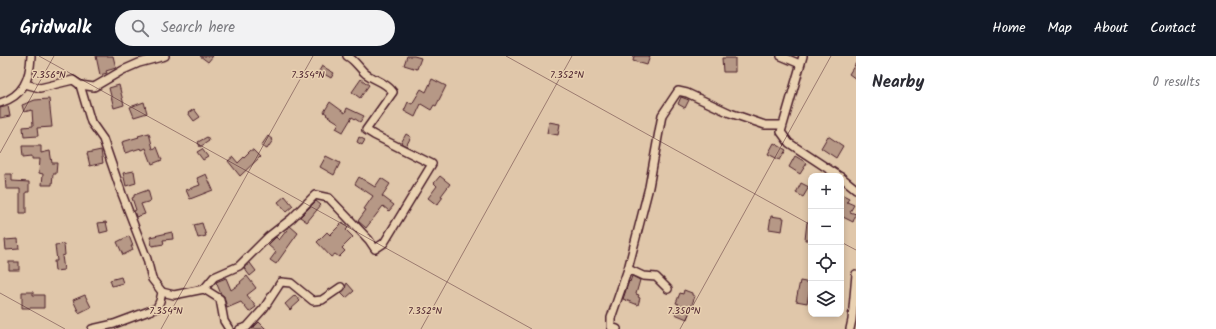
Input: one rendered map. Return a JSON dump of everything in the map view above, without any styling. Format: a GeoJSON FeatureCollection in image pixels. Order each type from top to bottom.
{"type":"FeatureCollection","features":[{"type":"Feature","properties":{"kind":"street"},"geometry":{"type":"LineString","coordinates":[[0,104],[17,96],[25,84],[30,69],[31,56]]}},
{"type":"Feature","properties":{"kind":"street"},"geometry":{"type":"LineString","coordinates":[[25,84],[40,88],[73,80],[80,85],[94,87],[123,70],[139,63],[165,56]]}},
{"type":"Feature","properties":{"kind":"street"},"geometry":{"type":"LineString","coordinates":[[80,85],[91,122],[103,139],[146,259],[152,280],[162,292],[174,295],[204,289],[214,277],[239,266],[268,237],[291,219],[315,194],[329,198],[369,240],[375,249],[384,243],[432,164],[366,130],[392,92],[385,84],[367,75],[352,59],[347,56]]}},
{"type":"Feature","properties":{"kind":"street"},"geometry":{"type":"LineString","coordinates":[[781,56],[800,64]]}},
{"type":"Feature","properties":{"kind":"street"},"geometry":{"type":"LineString","coordinates":[[803,56],[781,132],[790,142],[834,173]]}},
{"type":"Feature","properties":{"kind":"street"},"geometry":{"type":"LineString","coordinates":[[617,329],[611,327],[611,318],[628,269],[649,187],[662,115],[678,91],[687,93],[730,113],[765,125],[782,125]]}},
{"type":"Feature","properties":{"kind":"street"},"geometry":{"type":"LineString","coordinates":[[844,180],[856,189]]}},
{"type":"Feature","properties":{"kind":"street"},"geometry":{"type":"LineString","coordinates":[[628,269],[643,276],[656,277],[668,290]]}},
{"type":"Feature","properties":{"kind":"street"},"geometry":{"type":"LineString","coordinates":[[850,329],[856,274]]}},
{"type":"Feature","properties":{"kind":"street"},"geometry":{"type":"LineString","coordinates":[[240,329],[247,328],[264,308],[281,282],[291,283],[313,301],[322,300],[341,287]]}},
{"type":"Feature","properties":{"kind":"street"},"geometry":{"type":"LineString","coordinates":[[204,289],[220,299],[224,321],[229,329]]}},
{"type":"Feature","properties":{"kind":"street"},"geometry":{"type":"LineString","coordinates":[[92,329],[114,324],[157,308],[162,292]]}},
{"type":"Feature","properties":{"kind":"building"},"geometry":{"type":"Polygon","coordinates":[[[96,56],[113,56],[116,68],[106,71],[107,73],[100,75],[96,56]]]}},
{"type":"Feature","properties":{"kind":"building"},"geometry":{"type":"Polygon","coordinates":[[[200,56],[213,56],[208,62],[200,56]]]}},
{"type":"Feature","properties":{"kind":"building"},"geometry":{"type":"Polygon","coordinates":[[[407,56],[421,58],[417,69],[404,65],[407,56]]]}},
{"type":"Feature","properties":{"kind":"building"},"geometry":{"type":"Polygon","coordinates":[[[634,56],[650,56],[647,65],[633,61],[634,56]]]}},
{"type":"Feature","properties":{"kind":"building"},"geometry":{"type":"Polygon","coordinates":[[[722,58],[735,58],[735,72],[723,72],[722,58]]]}},
{"type":"Feature","properties":{"kind":"building"},"geometry":{"type":"Polygon","coordinates":[[[856,63],[856,79],[849,74],[856,63]]]}},
{"type":"Feature","properties":{"kind":"building"},"geometry":{"type":"Polygon","coordinates":[[[322,66],[334,73],[331,78],[319,71],[322,66]]]}},
{"type":"Feature","properties":{"kind":"building"},"geometry":{"type":"Polygon","coordinates":[[[361,79],[369,85],[360,98],[352,92],[361,79]]]}},
{"type":"Feature","properties":{"kind":"building"},"geometry":{"type":"Polygon","coordinates":[[[432,79],[446,86],[436,106],[434,105],[431,110],[421,104],[415,117],[404,111],[408,102],[412,104],[421,89],[426,92],[432,79]]]}},
{"type":"Feature","properties":{"kind":"building"},"geometry":{"type":"Polygon","coordinates":[[[119,85],[124,105],[114,108],[109,88],[119,85]]]}},
{"type":"Feature","properties":{"kind":"building"},"geometry":{"type":"Polygon","coordinates":[[[681,97],[689,100],[685,108],[678,104],[681,97]]]}},
{"type":"Feature","properties":{"kind":"building"},"geometry":{"type":"Polygon","coordinates":[[[49,99],[52,127],[37,128],[38,136],[24,137],[23,127],[33,126],[32,110],[24,112],[22,105],[35,100],[49,99]]]}},
{"type":"Feature","properties":{"kind":"building"},"geometry":{"type":"Polygon","coordinates":[[[144,102],[147,113],[134,117],[130,107],[144,102]]]}},
{"type":"Feature","properties":{"kind":"building"},"geometry":{"type":"Polygon","coordinates":[[[330,102],[345,113],[347,108],[364,116],[360,122],[352,117],[343,132],[336,128],[339,123],[326,115],[327,114],[324,112],[330,102]]]}},
{"type":"Feature","properties":{"kind":"building"},"geometry":{"type":"Polygon","coordinates":[[[8,106],[10,116],[0,118],[0,108],[8,106]]]}},
{"type":"Feature","properties":{"kind":"building"},"geometry":{"type":"Polygon","coordinates":[[[194,109],[200,117],[194,121],[188,113],[194,109]]]}},
{"type":"Feature","properties":{"kind":"building"},"geometry":{"type":"Polygon","coordinates":[[[549,122],[560,124],[558,135],[547,133],[549,122]]]}},
{"type":"Feature","properties":{"kind":"building"},"geometry":{"type":"Polygon","coordinates":[[[149,133],[153,149],[157,147],[162,160],[152,164],[146,148],[125,153],[122,142],[149,133]]]}},
{"type":"Feature","properties":{"kind":"building"},"geometry":{"type":"Polygon","coordinates":[[[406,134],[411,137],[406,146],[401,143],[406,134]]]}},
{"type":"Feature","properties":{"kind":"building"},"geometry":{"type":"Polygon","coordinates":[[[268,136],[273,140],[267,149],[261,146],[268,136]]]}},
{"type":"Feature","properties":{"kind":"building"},"geometry":{"type":"Polygon","coordinates":[[[828,136],[843,146],[836,158],[821,148],[828,136]]]}},
{"type":"Feature","properties":{"kind":"building"},"geometry":{"type":"Polygon","coordinates":[[[207,137],[209,141],[200,147],[198,142],[207,137]]]}},
{"type":"Feature","properties":{"kind":"building"},"geometry":{"type":"Polygon","coordinates":[[[359,137],[365,140],[362,145],[357,142],[359,137]]]}},
{"type":"Feature","properties":{"kind":"building"},"geometry":{"type":"Polygon","coordinates":[[[774,143],[786,150],[780,160],[768,154],[774,143]]]}},
{"type":"Feature","properties":{"kind":"building"},"geometry":{"type":"Polygon","coordinates":[[[22,146],[41,146],[41,153],[50,151],[52,163],[57,163],[56,174],[53,174],[52,185],[42,185],[43,174],[39,173],[40,159],[32,159],[32,156],[23,157],[22,146]]]}},
{"type":"Feature","properties":{"kind":"building"},"geometry":{"type":"Polygon","coordinates":[[[202,149],[208,157],[203,160],[197,152],[202,149]]]}},
{"type":"Feature","properties":{"kind":"building"},"geometry":{"type":"Polygon","coordinates":[[[101,150],[103,163],[90,166],[87,153],[101,150]]]}},
{"type":"Feature","properties":{"kind":"building"},"geometry":{"type":"Polygon","coordinates":[[[251,150],[253,150],[260,157],[240,176],[228,161],[233,157],[238,163],[251,150]]]}},
{"type":"Feature","properties":{"kind":"building"},"geometry":{"type":"Polygon","coordinates":[[[326,156],[340,163],[334,175],[320,167],[326,156]]]}},
{"type":"Feature","properties":{"kind":"building"},"geometry":{"type":"Polygon","coordinates":[[[795,156],[807,163],[800,174],[789,167],[795,156]]]}},
{"type":"Feature","properties":{"kind":"building"},"geometry":{"type":"Polygon","coordinates":[[[134,171],[136,183],[126,186],[123,173],[134,171]]]}},
{"type":"Feature","properties":{"kind":"building"},"geometry":{"type":"Polygon","coordinates":[[[5,174],[12,174],[12,181],[29,182],[29,192],[26,192],[26,213],[20,213],[20,189],[6,189],[5,174]]]}},
{"type":"Feature","properties":{"kind":"building"},"geometry":{"type":"Polygon","coordinates":[[[206,174],[213,190],[190,199],[186,190],[200,185],[197,178],[206,174]]]}},
{"type":"Feature","properties":{"kind":"building"},"geometry":{"type":"Polygon","coordinates":[[[440,176],[450,184],[441,196],[443,197],[437,205],[428,198],[437,186],[434,183],[440,176]]]}},
{"type":"Feature","properties":{"kind":"building"},"geometry":{"type":"Polygon","coordinates":[[[359,177],[375,187],[381,178],[390,184],[382,196],[394,205],[389,211],[383,206],[366,228],[358,221],[366,210],[364,209],[373,196],[355,184],[359,177]]]}},
{"type":"Feature","properties":{"kind":"building"},"geometry":{"type":"Polygon","coordinates":[[[801,183],[808,186],[803,197],[796,193],[801,183]]]}},
{"type":"Feature","properties":{"kind":"building"},"geometry":{"type":"Polygon","coordinates":[[[148,190],[151,201],[141,204],[145,214],[136,217],[134,211],[136,210],[132,198],[134,195],[148,190]]]}},
{"type":"Feature","properties":{"kind":"building"},"geometry":{"type":"Polygon","coordinates":[[[285,196],[293,206],[286,212],[278,202],[285,196]]]}},
{"type":"Feature","properties":{"kind":"building"},"geometry":{"type":"Polygon","coordinates":[[[844,196],[849,198],[847,202],[854,205],[850,212],[856,214],[853,222],[844,218],[844,196]]]}},
{"type":"Feature","properties":{"kind":"building"},"geometry":{"type":"Polygon","coordinates":[[[316,201],[321,205],[307,222],[300,217],[316,201]]]}},
{"type":"Feature","properties":{"kind":"building"},"geometry":{"type":"Polygon","coordinates":[[[771,216],[784,218],[782,231],[769,229],[771,216]]]}},
{"type":"Feature","properties":{"kind":"building"},"geometry":{"type":"Polygon","coordinates":[[[106,222],[108,231],[100,233],[98,223],[106,222]]]}},
{"type":"Feature","properties":{"kind":"building"},"geometry":{"type":"Polygon","coordinates":[[[343,222],[348,228],[346,230],[353,237],[342,248],[345,251],[339,257],[335,254],[331,257],[317,242],[327,232],[330,235],[343,222]]]}},
{"type":"Feature","properties":{"kind":"building"},"geometry":{"type":"Polygon","coordinates":[[[807,222],[808,222],[808,240],[805,240],[807,222]]]}},
{"type":"Feature","properties":{"kind":"building"},"geometry":{"type":"Polygon","coordinates":[[[202,223],[206,236],[198,238],[194,225],[202,223]]]}},
{"type":"Feature","properties":{"kind":"building"},"geometry":{"type":"Polygon","coordinates":[[[290,226],[298,233],[276,264],[270,260],[276,252],[268,245],[276,237],[279,240],[290,226]]]}},
{"type":"Feature","properties":{"kind":"building"},"geometry":{"type":"Polygon","coordinates":[[[172,232],[173,239],[163,240],[164,244],[152,246],[150,237],[172,232]]]}},
{"type":"Feature","properties":{"kind":"building"},"geometry":{"type":"Polygon","coordinates":[[[129,236],[133,250],[123,255],[117,242],[129,236]]]}},
{"type":"Feature","properties":{"kind":"building"},"geometry":{"type":"Polygon","coordinates":[[[18,239],[19,249],[6,250],[5,240],[18,239]]]}},
{"type":"Feature","properties":{"kind":"building"},"geometry":{"type":"Polygon","coordinates":[[[64,244],[65,255],[62,256],[64,270],[55,271],[54,261],[57,261],[55,245],[64,244]]]}},
{"type":"Feature","properties":{"kind":"building"},"geometry":{"type":"Polygon","coordinates":[[[9,262],[19,262],[19,270],[9,270],[9,262]]]}},
{"type":"Feature","properties":{"kind":"building"},"geometry":{"type":"Polygon","coordinates":[[[250,263],[256,271],[250,276],[244,268],[250,263]]]}},
{"type":"Feature","properties":{"kind":"building"},"geometry":{"type":"Polygon","coordinates":[[[247,276],[256,288],[247,295],[256,307],[249,312],[241,302],[227,308],[224,296],[221,294],[216,282],[226,278],[231,290],[241,283],[240,282],[247,276]]]}},
{"type":"Feature","properties":{"kind":"building"},"geometry":{"type":"Polygon","coordinates":[[[632,276],[640,280],[636,294],[639,295],[638,297],[640,298],[638,305],[623,299],[632,276]]]}},
{"type":"Feature","properties":{"kind":"building"},"geometry":{"type":"Polygon","coordinates":[[[121,277],[123,283],[112,286],[110,280],[121,277]]]}},
{"type":"Feature","properties":{"kind":"building"},"geometry":{"type":"Polygon","coordinates":[[[800,281],[808,282],[807,303],[796,301],[800,281]]]}},
{"type":"Feature","properties":{"kind":"building"},"geometry":{"type":"Polygon","coordinates":[[[347,283],[354,291],[346,298],[341,293],[345,289],[347,283]]]}},
{"type":"Feature","properties":{"kind":"building"},"geometry":{"type":"Polygon","coordinates":[[[684,290],[695,296],[687,319],[675,314],[679,304],[676,303],[680,293],[683,294],[684,290]]]}},
{"type":"Feature","properties":{"kind":"building"},"geometry":{"type":"Polygon","coordinates":[[[22,292],[33,292],[33,295],[44,295],[44,308],[22,308],[22,292]]]}},
{"type":"Feature","properties":{"kind":"building"},"geometry":{"type":"Polygon","coordinates":[[[85,295],[91,307],[79,313],[73,300],[85,295]]]}},
{"type":"Feature","properties":{"kind":"building"},"geometry":{"type":"Polygon","coordinates":[[[295,295],[300,301],[290,310],[285,304],[295,295]]]}},
{"type":"Feature","properties":{"kind":"building"},"geometry":{"type":"Polygon","coordinates":[[[259,322],[266,329],[252,329],[259,322]]]}}]}
